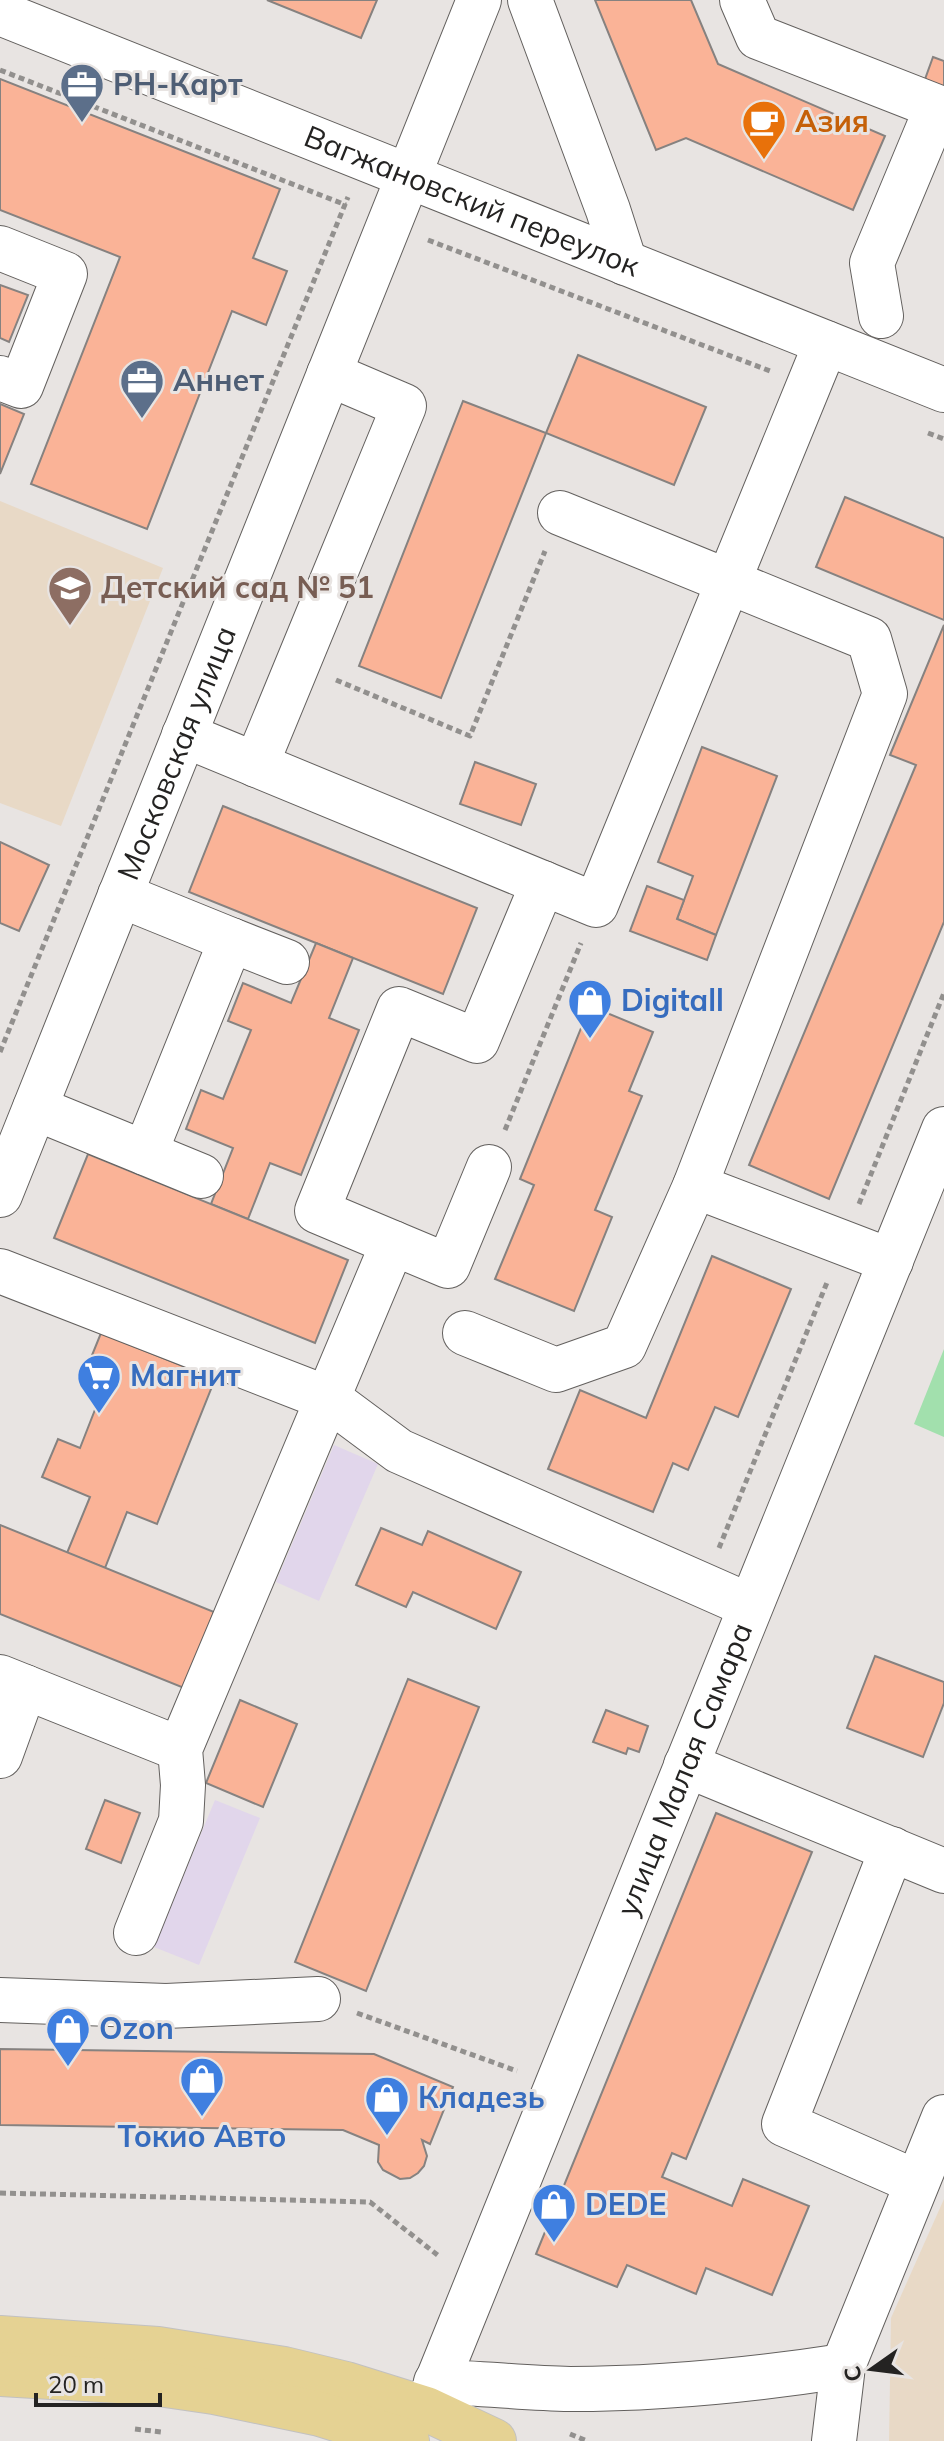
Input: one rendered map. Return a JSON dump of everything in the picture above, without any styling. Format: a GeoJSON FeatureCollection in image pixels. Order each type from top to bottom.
{"type":"FeatureCollection","features":[{"type":"Feature","properties":{"kind":"main road"},"geometry":{"type":"LineString","coordinates":[[0,2338],[158,2349],[237,2360],[330,2380],[423,2410],[494,2441]]}},
{"type":"Feature","properties":{"kind":"main road"},"geometry":{"type":"LineString","coordinates":[[0,2374],[152,2383],[320,2414],[423,2410]]}},
{"type":"Feature","properties":{"kind":"street","name":"Московская улица"},"geometry":{"type":"LineString","coordinates":[[0,1195],[479,0]]}},
{"type":"Feature","properties":{"kind":"street"},"geometry":{"type":"LineString","coordinates":[[530,0],[625,263]]}},
{"type":"Feature","properties":{"kind":"street"},"geometry":{"type":"LineString","coordinates":[[742,0],[758,37],[937,107],[872,263],[881,316]]}},
{"type":"Feature","properties":{"kind":"street","name":"Вагжановский переулок"},"geometry":{"type":"LineString","coordinates":[[0,13],[944,390]]}},
{"type":"Feature","properties":{"kind":"street"},"geometry":{"type":"LineString","coordinates":[[868,359],[881,316],[940,174],[944,172]]}},
{"type":"Feature","properties":{"kind":"street"},"geometry":{"type":"LineString","coordinates":[[0,248],[65,274],[21,386],[0,378]]}},
{"type":"Feature","properties":{"kind":"street"},"geometry":{"type":"LineString","coordinates":[[184,735],[596,905],[826,343]]}},
{"type":"Feature","properties":{"kind":"street"},"geometry":{"type":"LineString","coordinates":[[256,765],[404,406],[329,374]]}},
{"type":"Feature","properties":{"kind":"street"},"geometry":{"type":"LineString","coordinates":[[465,1333],[556,1370],[624,1346],[695,1186],[885,694],[869,639],[560,513]]}},
{"type":"Feature","properties":{"kind":"street"},"geometry":{"type":"LineString","coordinates":[[489,1167],[448,1266],[317,1211],[399,1009],[477,1041],[543,883]]}},
{"type":"Feature","properties":{"kind":"street"},"geometry":{"type":"LineString","coordinates":[[120,895],[287,962]]}},
{"type":"Feature","properties":{"kind":"street"},"geometry":{"type":"LineString","coordinates":[[145,1153],[231,940]]}},
{"type":"Feature","properties":{"kind":"street"},"geometry":{"type":"LineString","coordinates":[[35,1108],[201,1176]]}},
{"type":"Feature","properties":{"kind":"street","name":"улица Малая Самара"},"geometry":{"type":"LineString","coordinates":[[423,2410],[944,1129]]}},
{"type":"Feature","properties":{"kind":"street"},"geometry":{"type":"LineString","coordinates":[[695,1186],[891,1261]]}},
{"type":"Feature","properties":{"kind":"street"},"geometry":{"type":"LineString","coordinates":[[136,1933],[181,1821],[183,1785],[180,1749],[393,1243]]}},
{"type":"Feature","properties":{"kind":"street"},"geometry":{"type":"LineString","coordinates":[[0,1271],[329,1399],[399,1451],[750,1606]]}},
{"type":"Feature","properties":{"kind":"street"},"geometry":{"type":"LineString","coordinates":[[0,1756],[13,1682],[180,1749]]}},
{"type":"Feature","properties":{"kind":"street"},"geometry":{"type":"LineString","coordinates":[[686,1765],[944,1871]]}},
{"type":"Feature","properties":{"kind":"street"},"geometry":{"type":"LineString","coordinates":[[892,1849],[784,2124],[916,2182]]}},
{"type":"Feature","properties":{"kind":"street"},"geometry":{"type":"LineString","coordinates":[[0,2000],[166,2006],[318,1999]]}},
{"type":"Feature","properties":{"kind":"street"},"geometry":{"type":"LineString","coordinates":[[834,2441],[843,2366],[944,2117]]}},
{"type":"Feature","properties":{"kind":"street"},"geometry":{"type":"LineString","coordinates":[[423,2410],[569,2389],[683,2386],[843,2366]]}},
{"type":"Feature","properties":{"kind":"path"},"geometry":{"type":"LineString","coordinates":[[0,70],[809,386]]}},
{"type":"Feature","properties":{"kind":"path"},"geometry":{"type":"LineString","coordinates":[[0,1052],[344,204],[366,159]]}},
{"type":"Feature","properties":{"kind":"path"},"geometry":{"type":"LineString","coordinates":[[917,429],[944,439]]}},
{"type":"Feature","properties":{"kind":"path"},"geometry":{"type":"LineString","coordinates":[[298,664],[470,736],[560,513]]}},
{"type":"Feature","properties":{"kind":"path"},"geometry":{"type":"LineString","coordinates":[[489,1167],[596,905]]}},
{"type":"Feature","properties":{"kind":"path"},"geometry":{"type":"LineString","coordinates":[[704,1586],[944,993]]}},
{"type":"Feature","properties":{"kind":"path"},"geometry":{"type":"LineString","coordinates":[[318,1999],[556,2085]]}},
{"type":"Feature","properties":{"kind":"path"},"geometry":{"type":"LineString","coordinates":[[0,2193],[370,2202],[475,2284]]}},
{"type":"Feature","properties":{"kind":"shaded area","name":"Детский сад № 51"},"geometry":{"type":"Polygon","coordinates":[[[0,501],[163,568],[61,826],[0,803],[0,501]]]}},
{"type":"Feature","properties":{"kind":"shaded area"},"geometry":{"type":"Polygon","coordinates":[[[334,1445],[378,1464],[319,1601],[276,1582],[334,1445]]]}},
{"type":"Feature","properties":{"kind":"shaded area"},"geometry":{"type":"Polygon","coordinates":[[[215,1800],[260,1818],[199,1965],[154,1947],[215,1800]]]}},
{"type":"Feature","properties":{"kind":"shaded area"},"geometry":{"type":"Polygon","coordinates":[[[944,2199],[944,2441],[889,2441],[891,2318],[944,2199]]]}},
{"type":"Feature","properties":{"kind":"green space"},"geometry":{"type":"Polygon","coordinates":[[[944,1349],[944,1437],[914,1424],[944,1349]]]}},
{"type":"Feature","properties":{"kind":"building"},"geometry":{"type":"Polygon","coordinates":[[[267,0],[377,0],[361,38],[267,0]]]}},
{"type":"Feature","properties":{"kind":"building"},"geometry":{"type":"Polygon","coordinates":[[[595,0],[691,0],[718,64],[885,136],[853,210],[686,138],[656,150],[595,0]]]}},
{"type":"Feature","properties":{"kind":"building"},"geometry":{"type":"Polygon","coordinates":[[[933,57],[944,61],[944,90],[924,82],[933,57]]]}},
{"type":"Feature","properties":{"kind":"building"},"geometry":{"type":"Polygon","coordinates":[[[0,79],[280,189],[253,258],[287,271],[266,325],[232,311],[147,529],[31,484],[120,257],[0,210],[0,79]]]}},
{"type":"Feature","properties":{"kind":"building"},"geometry":{"type":"Polygon","coordinates":[[[0,285],[28,295],[9,342],[0,338],[0,285]]]}},
{"type":"Feature","properties":{"kind":"building"},"geometry":{"type":"Polygon","coordinates":[[[578,355],[706,407],[674,485],[546,433],[578,355]]]}},
{"type":"Feature","properties":{"kind":"building"},"geometry":{"type":"Polygon","coordinates":[[[463,401],[546,433],[441,698],[359,666],[463,401]]]}},
{"type":"Feature","properties":{"kind":"building"},"geometry":{"type":"Polygon","coordinates":[[[0,404],[24,414],[0,474],[0,404]]]}},
{"type":"Feature","properties":{"kind":"building"},"geometry":{"type":"Polygon","coordinates":[[[845,497],[944,538],[944,620],[816,567],[845,497]]]}},
{"type":"Feature","properties":{"kind":"building"},"geometry":{"type":"Polygon","coordinates":[[[944,625],[944,922],[829,1199],[749,1165],[916,765],[890,755],[944,625]]]}},
{"type":"Feature","properties":{"kind":"building"},"geometry":{"type":"Polygon","coordinates":[[[702,747],[777,776],[716,935],[677,919],[693,876],[658,862],[702,747]]]}},
{"type":"Feature","properties":{"kind":"building"},"geometry":{"type":"Polygon","coordinates":[[[475,762],[536,784],[521,825],[460,804],[475,762]]]}},
{"type":"Feature","properties":{"kind":"building"},"geometry":{"type":"Polygon","coordinates":[[[223,806],[477,908],[443,994],[189,892],[223,806]]]}},
{"type":"Feature","properties":{"kind":"building"},"geometry":{"type":"Polygon","coordinates":[[[0,842],[49,865],[19,931],[0,923],[0,842]]]}},
{"type":"Feature","properties":{"kind":"building"},"geometry":{"type":"Polygon","coordinates":[[[647,886],[684,900],[677,919],[716,935],[707,960],[630,931],[647,886]]]}},
{"type":"Feature","properties":{"kind":"building"},"geometry":{"type":"Polygon","coordinates":[[[316,943],[353,958],[329,1018],[359,1030],[301,1175],[270,1163],[248,1219],[211,1204],[233,1148],[186,1129],[201,1090],[223,1099],[251,1030],[228,1021],[243,983],[291,1003],[316,943]]]}},
{"type":"Feature","properties":{"kind":"building"},"geometry":{"type":"Polygon","coordinates":[[[590,1006],[653,1032],[629,1091],[642,1096],[595,1210],[612,1217],[574,1311],[495,1279],[534,1185],[520,1179],[590,1006]]]}},
{"type":"Feature","properties":{"kind":"building"},"geometry":{"type":"Polygon","coordinates":[[[88,1154],[348,1260],[315,1343],[54,1238],[88,1154]]]}},
{"type":"Feature","properties":{"kind":"building"},"geometry":{"type":"Polygon","coordinates":[[[712,1256],[791,1289],[738,1417],[715,1407],[688,1470],[673,1463],[653,1512],[548,1469],[580,1390],[646,1418],[712,1256]]]}},
{"type":"Feature","properties":{"kind":"building"},"geometry":{"type":"Polygon","coordinates":[[[101,1333],[215,1379],[157,1524],[127,1512],[105,1568],[67,1553],[90,1497],[42,1477],[58,1439],[80,1448],[107,1379],[86,1370],[101,1333]]]}},
{"type":"Feature","properties":{"kind":"building"},"geometry":{"type":"Polygon","coordinates":[[[0,1525],[214,1612],[184,1688],[0,1614],[0,1525]]]}},
{"type":"Feature","properties":{"kind":"building"},"geometry":{"type":"Polygon","coordinates":[[[381,1528],[422,1545],[428,1531],[521,1572],[496,1629],[413,1592],[406,1607],[356,1585],[381,1528]]]}},
{"type":"Feature","properties":{"kind":"building"},"geometry":{"type":"Polygon","coordinates":[[[875,1656],[944,1682],[944,1703],[923,1757],[847,1728],[875,1656]]]}},
{"type":"Feature","properties":{"kind":"building"},"geometry":{"type":"Polygon","coordinates":[[[408,1679],[479,1707],[366,1991],[295,1962],[408,1679]]]}},
{"type":"Feature","properties":{"kind":"building"},"geometry":{"type":"Polygon","coordinates":[[[240,1700],[297,1724],[263,1807],[206,1783],[240,1700]]]}},
{"type":"Feature","properties":{"kind":"building"},"geometry":{"type":"Polygon","coordinates":[[[606,1710],[648,1726],[639,1752],[628,1748],[626,1754],[593,1742],[606,1710]]]}},
{"type":"Feature","properties":{"kind":"building"},"geometry":{"type":"Polygon","coordinates":[[[105,1800],[140,1813],[121,1863],[86,1849],[105,1800]]]}},
{"type":"Feature","properties":{"kind":"building"},"geometry":{"type":"Polygon","coordinates":[[[716,1813],[812,1852],[686,2159],[672,2153],[662,2177],[732,2206],[743,2179],[809,2206],[772,2295],[706,2268],[696,2294],[627,2265],[617,2287],[536,2254],[716,1813]]]}},
{"type":"Feature","properties":{"kind":"building"},"geometry":{"type":"Polygon","coordinates":[[[0,2049],[374,2054],[453,2087],[430,2144],[422,2140],[427,2156],[424,2166],[410,2178],[400,2179],[383,2170],[378,2162],[379,2145],[343,2130],[0,2125],[0,2049]]]}},
{"type":"Feature","properties":{"kind":"place","name":"РН-Карт"},"geometry":{"type":"Point","coordinates":[82,124]}},
{"type":"Feature","properties":{"kind":"place","name":"Азия"},"geometry":{"type":"Point","coordinates":[764,161]}},
{"type":"Feature","properties":{"kind":"place","name":"Аннет"},"geometry":{"type":"Point","coordinates":[142,420]}},
{"type":"Feature","properties":{"kind":"place","name":"Детский сад № 51"},"geometry":{"type":"Point","coordinates":[70,627]}},
{"type":"Feature","properties":{"kind":"place","name":"Digitall"},"geometry":{"type":"Point","coordinates":[590,1040]}},
{"type":"Feature","properties":{"kind":"place","name":"Магнит"},"geometry":{"type":"Point","coordinates":[99,1415]}},
{"type":"Feature","properties":{"kind":"place","name":"Ozon"},"geometry":{"type":"Point","coordinates":[68,2068]}},
{"type":"Feature","properties":{"kind":"place","name":"Токио Авто"},"geometry":{"type":"Point","coordinates":[202,2118]}},
{"type":"Feature","properties":{"kind":"place","name":"Кладезь"},"geometry":{"type":"Point","coordinates":[387,2137]}},
{"type":"Feature","properties":{"kind":"place","name":"DEDE"},"geometry":{"type":"Point","coordinates":[554,2244]}}]}
